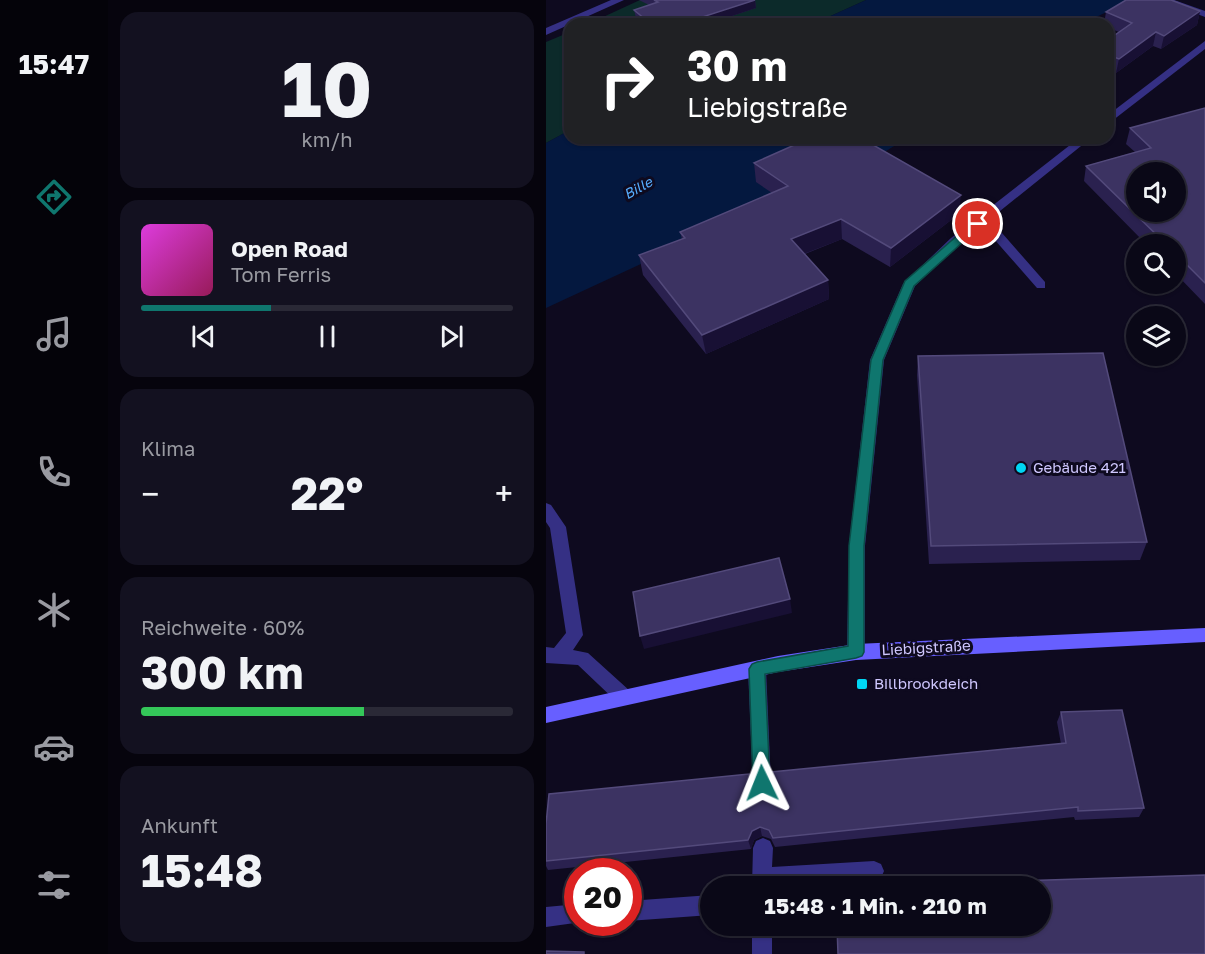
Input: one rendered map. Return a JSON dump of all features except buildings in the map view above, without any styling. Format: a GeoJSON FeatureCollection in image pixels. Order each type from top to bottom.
{"type":"FeatureCollection","features":[{"type":"Feature","properties":{"kind":"street"},"geometry":{"type":"LineString","coordinates":[[578,18],[619,0]]}},
{"type":"Feature","properties":{"kind":"street"},"geometry":{"type":"LineString","coordinates":[[1165,0],[1205,14]]}},
{"type":"Feature","properties":{"kind":"street"},"geometry":{"type":"LineString","coordinates":[[546,32],[564,24]]}},
{"type":"Feature","properties":{"kind":"street"},"geometry":{"type":"LineString","coordinates":[[1114,116],[1205,44]]}},
{"type":"Feature","properties":{"kind":"street"},"geometry":{"type":"LineString","coordinates":[[856,652],[857,546],[877,360],[909,284],[978,224],[1078,144]]}},
{"type":"Feature","properties":{"kind":"street"},"geometry":{"type":"LineString","coordinates":[[978,224],[998,236],[1041,285]]}},
{"type":"Feature","properties":{"kind":"street"},"geometry":{"type":"LineString","coordinates":[[546,509],[558,526],[575,635],[552,655]]}},
{"type":"Feature","properties":{"kind":"street","name":"Liebigstraße"},"geometry":{"type":"LineString","coordinates":[[546,716],[757,669],[856,652],[1205,635]]}},
{"type":"Feature","properties":{"kind":"street"},"geometry":{"type":"LineString","coordinates":[[552,655],[582,658],[624,697]]}},
{"type":"Feature","properties":{"kind":"street"},"geometry":{"type":"LineString","coordinates":[[757,669],[762,783]]}},
{"type":"Feature","properties":{"kind":"street"},"geometry":{"type":"LineString","coordinates":[[762,876],[763,848]]}},
{"type":"Feature","properties":{"kind":"street"},"geometry":{"type":"LineString","coordinates":[[823,876],[874,871]]}},
{"type":"Feature","properties":{"kind":"street"},"geometry":{"type":"LineString","coordinates":[[642,910],[700,906]]}},
{"type":"Feature","properties":{"kind":"street"},"geometry":{"type":"LineString","coordinates":[[546,916],[564,915]]}},
{"type":"Feature","properties":{"kind":"street"},"geometry":{"type":"LineString","coordinates":[[762,936],[762,954]]}},
{"type":"Feature","properties":{"kind":"green space"},"geometry":{"type":"Polygon","coordinates":[[[640,0],[866,0],[826,18],[601,18],[640,0]]]}},
{"type":"Feature","properties":{"kind":"green space"},"geometry":{"type":"Polygon","coordinates":[[[564,34],[564,133],[546,143],[546,42],[564,34]]]}},
{"type":"Feature","properties":{"kind":"water"},"geometry":{"type":"Polygon","coordinates":[[[866,0],[1131,0],[1094,18],[826,18],[866,0]]]}},
{"type":"Feature","properties":{"kind":"water","name":"Bille"},"geometry":{"type":"Polygon","coordinates":[[[564,133],[564,144],[897,144],[870,161],[757,182],[781,199],[546,308],[546,143],[564,133]]]}},
{"type":"Feature","properties":{"kind":"place","name":"Gebäude 421"},"geometry":{"type":"Point","coordinates":[1021,468]}},
{"type":"Feature","properties":{"kind":"place","name":"Billbrookdeich"},"geometry":{"type":"Point","coordinates":[862,684]}},
{"type":"Feature","properties":{"kind":"route"},"geometry":{"type":"LineString","coordinates":[[762,783],[757,669],[856,652],[857,546],[877,360],[909,284],[978,224]]}}]}
